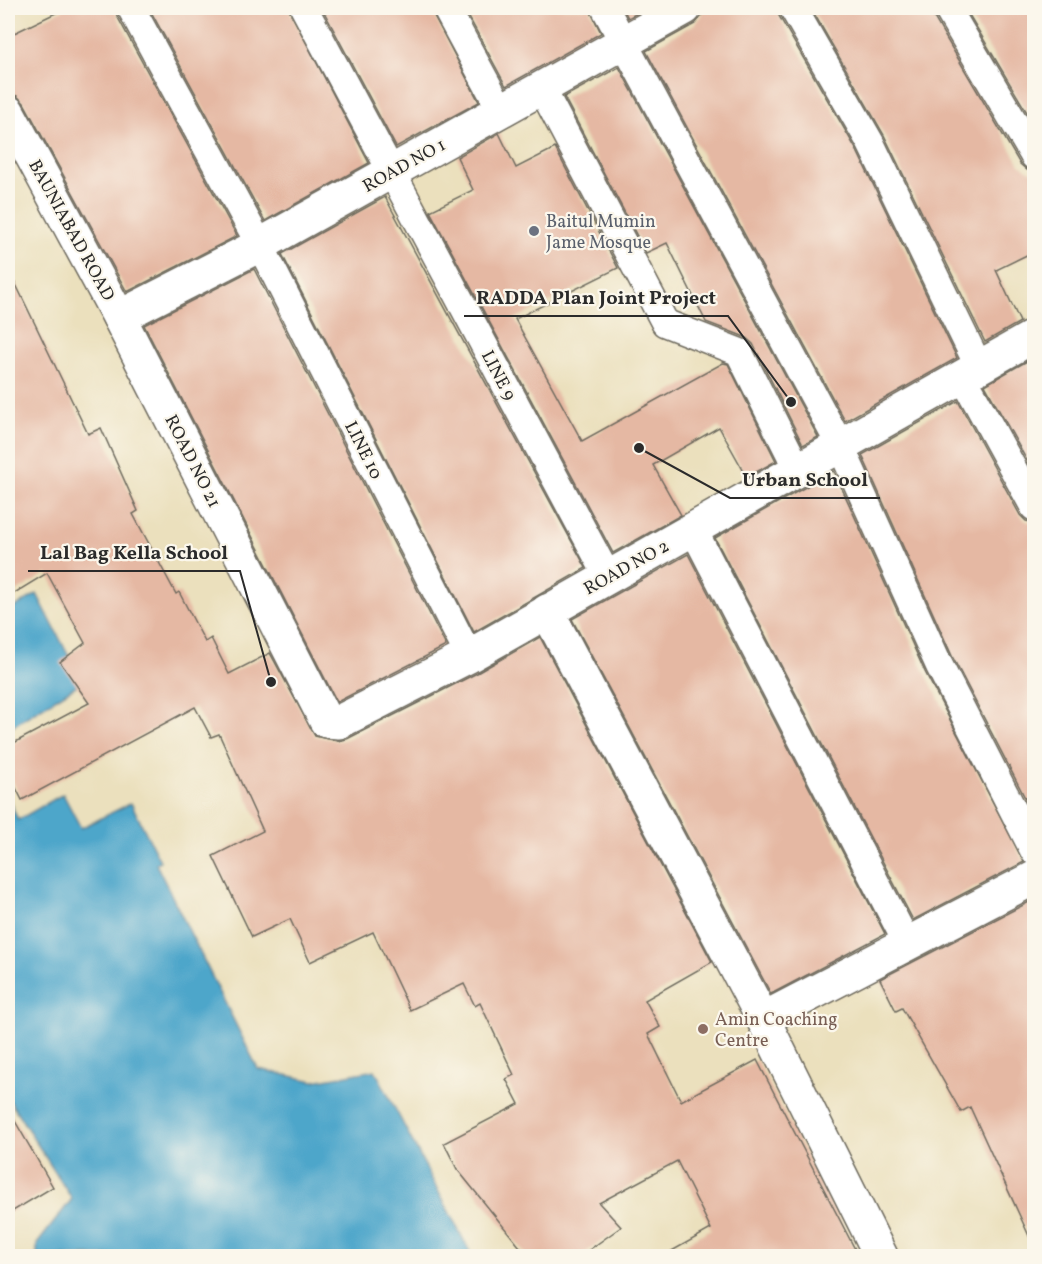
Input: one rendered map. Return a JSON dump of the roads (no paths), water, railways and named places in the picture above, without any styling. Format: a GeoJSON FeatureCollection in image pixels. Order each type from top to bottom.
{"type":"FeatureCollection","features":[{"type":"Feature","properties":{"kind":"street","name":"ROAD NO 1"},"geometry":{"type":"LineString","coordinates":[[119,317],[260,245],[685,8]]}},
{"type":"Feature","properties":{"kind":"street","name":"BAUNIABAD ROAD"},"geometry":{"type":"LineString","coordinates":[[8,112],[119,317]]}},
{"type":"Feature","properties":{"kind":"street","name":"ROAD NO 21"},"geometry":{"type":"LineString","coordinates":[[119,317],[326,721],[339,722]]}},
{"type":"Feature","properties":{"kind":"street"},"geometry":{"type":"LineString","coordinates":[[971,372],[1035,336]]}},
{"type":"Feature","properties":{"kind":"street","name":"ROAD NO 2"},"geometry":{"type":"LineString","coordinates":[[339,722],[469,656],[971,372]]}},
{"type":"Feature","properties":{"kind":"street"},"geometry":{"type":"LineString","coordinates":[[547,611],[763,1019],[881,1257]]}},
{"type":"Feature","properties":{"kind":"street"},"geometry":{"type":"LineString","coordinates":[[763,1019],[1035,878]]}},
{"type":"Feature","properties":{"kind":"lane","name":"LINE 10"},"geometry":{"type":"LineString","coordinates":[[131,8],[260,245],[469,656]]}},
{"type":"Feature","properties":{"kind":"lane","name":"LINE 9"},"geometry":{"type":"LineString","coordinates":[[304,8],[608,577]]}},
{"type":"Feature","properties":{"kind":"lane"},"geometry":{"type":"LineString","coordinates":[[446,8],[501,110]]}},
{"type":"Feature","properties":{"kind":"lane"},"geometry":{"type":"LineString","coordinates":[[605,8],[625,41],[840,446],[939,666],[1035,851]]}},
{"type":"Feature","properties":{"kind":"lane"},"geometry":{"type":"LineString","coordinates":[[793,8],[870,142],[971,372],[1035,507]]}},
{"type":"Feature","properties":{"kind":"lane"},"geometry":{"type":"LineString","coordinates":[[947,8],[1035,156]]}},
{"type":"Feature","properties":{"kind":"lane"},"geometry":{"type":"LineString","coordinates":[[541,87],[665,323],[739,352],[798,470]]}},
{"type":"Feature","properties":{"kind":"lane"},"geometry":{"type":"LineString","coordinates":[[693,529],[907,943]]}},
{"type":"Feature","properties":{"kind":"water"},"geometry":{"type":"Polygon","coordinates":[[[37,594],[82,682],[8,729],[8,611],[37,594]]]}},
{"type":"Feature","properties":{"kind":"water"},"geometry":{"type":"Polygon","coordinates":[[[63,794],[81,828],[131,803],[160,861],[156,864],[258,1069],[314,1081],[375,1070],[472,1256],[37,1256],[37,1244],[72,1199],[8,1098],[8,797],[18,820],[63,794]]]}},
{"type":"Feature","properties":{"kind":"place","name":"Baitul Mumin Jame Mosque"},"geometry":{"type":"Point","coordinates":[534,231]}},
{"type":"Feature","properties":{"kind":"place","name":"RADDA Plan Joint Project"},"geometry":{"type":"Point","coordinates":[791,402]}},
{"type":"Feature","properties":{"kind":"place","name":"Urban School"},"geometry":{"type":"Point","coordinates":[639,448]}},
{"type":"Feature","properties":{"kind":"place","name":"Lal Bag Kella School"},"geometry":{"type":"Point","coordinates":[271,682]}},
{"type":"Feature","properties":{"kind":"place","name":"Amin Coaching Centre"},"geometry":{"type":"Point","coordinates":[703,1029]}}]}
